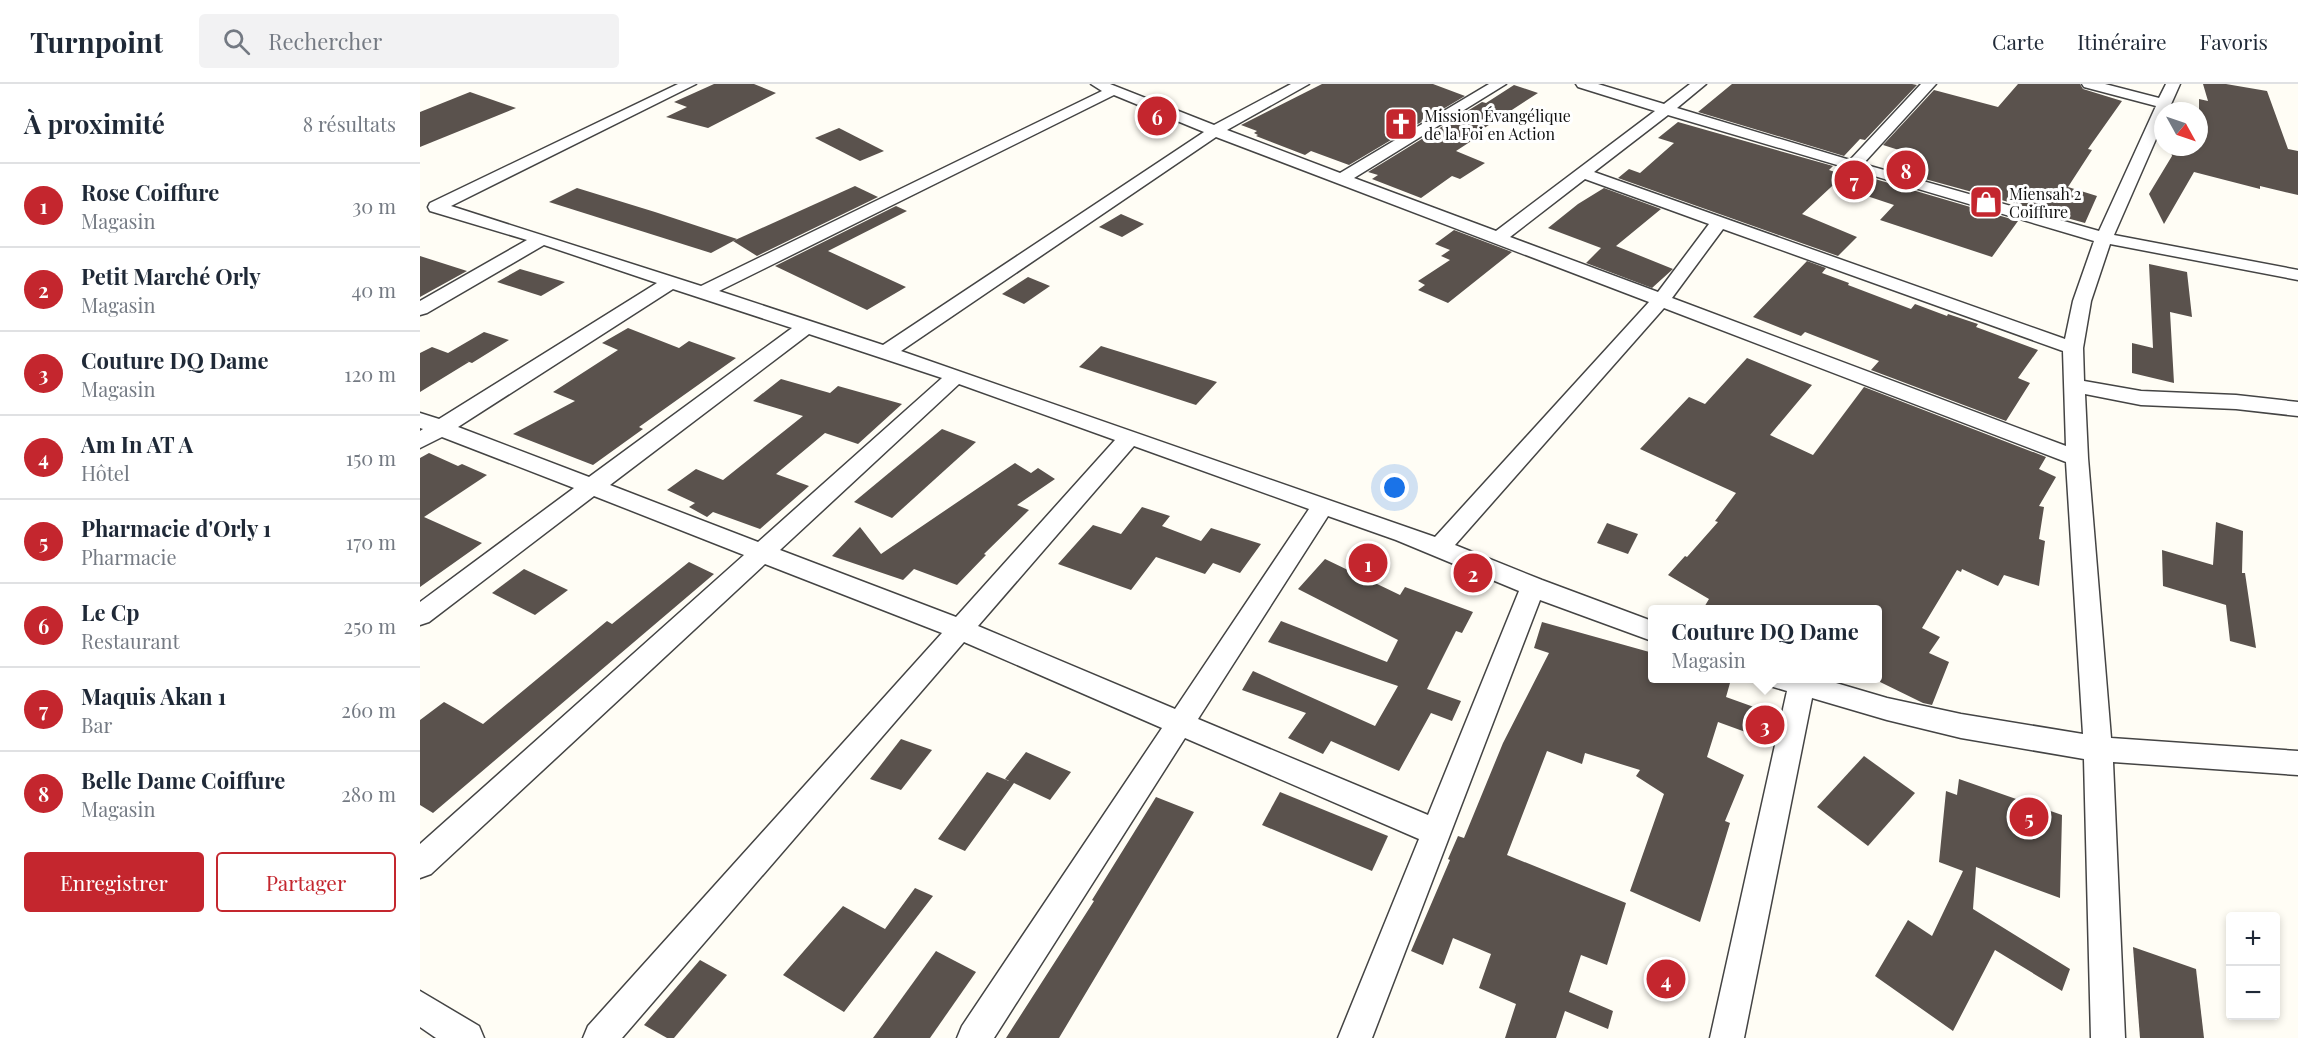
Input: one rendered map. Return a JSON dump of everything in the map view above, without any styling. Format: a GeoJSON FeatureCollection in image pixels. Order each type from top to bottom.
{"type":"FeatureCollection","features":[{"type":"Feature","properties":{"kind":"street"},"geometry":{"type":"LineString","coordinates":[[689,84],[436,207],[956,376],[1323,505],[1648,630]]}},
{"type":"Feature","properties":{"kind":"street"},"geometry":{"type":"LineString","coordinates":[[886,352],[1215,131],[1302,84]]}},
{"type":"Feature","properties":{"kind":"street"},"geometry":{"type":"LineString","coordinates":[[1342,178],[1499,84]]}},
{"type":"Feature","properties":{"kind":"street"},"geometry":{"type":"LineString","coordinates":[[1583,84],[1853,166],[2104,237],[2298,275]]}},
{"type":"Feature","properties":{"kind":"street"},"geometry":{"type":"LineString","coordinates":[[1499,237],[1699,84]]}},
{"type":"Feature","properties":{"kind":"street"},"geometry":{"type":"LineString","coordinates":[[1853,166],[1929,84]]}},
{"type":"Feature","properties":{"kind":"street"},"geometry":{"type":"LineString","coordinates":[[2089,84],[2157,102]]}},
{"type":"Feature","properties":{"kind":"street"},"geometry":{"type":"LineString","coordinates":[[2166,102],[2173,84]]}},
{"type":"Feature","properties":{"kind":"street"},"geometry":{"type":"LineString","coordinates":[[703,292],[1104,86],[1215,131],[2077,458]]}},
{"type":"Feature","properties":{"kind":"street"},"geometry":{"type":"LineString","coordinates":[[2108,1038],[2098,749],[2077,458],[2073,348],[2082,301],[2104,237],[2154,128]]}},
{"type":"Feature","properties":{"kind":"street"},"geometry":{"type":"LineString","coordinates":[[1582,173],[2073,348]]}},
{"type":"Feature","properties":{"kind":"street"},"geometry":{"type":"LineString","coordinates":[[1439,548],[1662,299],[1719,222]]}},
{"type":"Feature","properties":{"kind":"street"},"geometry":{"type":"LineString","coordinates":[[420,309],[542,240]]}},
{"type":"Feature","properties":{"kind":"street"},"geometry":{"type":"LineString","coordinates":[[427,430],[671,282]]}},
{"type":"Feature","properties":{"kind":"street"},"geometry":{"type":"LineString","coordinates":[[420,615],[807,326]]}},
{"type":"Feature","properties":{"kind":"street"},"geometry":{"type":"LineString","coordinates":[[420,864],[956,376]]}},
{"type":"Feature","properties":{"kind":"street"},"geometry":{"type":"LineString","coordinates":[[2075,386],[2141,398],[2236,402],[2298,409]]}},
{"type":"Feature","properties":{"kind":"street"},"geometry":{"type":"LineString","coordinates":[[427,430],[592,487],[961,630],[1437,833]]}},
{"type":"Feature","properties":{"kind":"street"},"geometry":{"type":"LineString","coordinates":[[600,1038],[1130,437]]}},
{"type":"Feature","properties":{"kind":"street"},"geometry":{"type":"LineString","coordinates":[[974,1038],[1323,505]]}},
{"type":"Feature","properties":{"kind":"street"},"geometry":{"type":"LineString","coordinates":[[1354,1038],[1533,587]]}},
{"type":"Feature","properties":{"kind":"street"},"geometry":{"type":"LineString","coordinates":[[1727,1038],[1790,683],[1961,726],[2098,749],[2298,763]]}},
{"type":"Feature","properties":{"kind":"street"},"geometry":{"type":"LineString","coordinates":[[420,1008],[467,1038]]}},
{"type":"Feature","properties":{"kind":"building"},"geometry":{"type":"Polygon","coordinates":[[[714,84],[754,84],[776,93],[708,128],[666,117],[687,107],[674,102],[714,84]]]}},
{"type":"Feature","properties":{"kind":"building"},"geometry":{"type":"Polygon","coordinates":[[[1322,84],[1433,84],[1465,96],[1349,165],[1311,151],[1305,155],[1256,136],[1258,135],[1254,133],[1257,131],[1241,125],[1322,84]]]}},
{"type":"Feature","properties":{"kind":"building"},"geometry":{"type":"Polygon","coordinates":[[[1732,84],[1917,85],[1865,140],[1860,139],[1844,156],[1698,112],[1732,84]]]}},
{"type":"Feature","properties":{"kind":"building"},"geometry":{"type":"Polygon","coordinates":[[[2018,84],[2080,84],[2083,89],[2122,101],[2088,149],[2092,150],[2068,187],[2097,196],[2085,223],[1885,168],[1902,151],[1883,145],[1934,90],[1998,107],[2018,84]]]}},
{"type":"Feature","properties":{"kind":"building"},"geometry":{"type":"Polygon","coordinates":[[[2203,84],[2226,84],[2267,91],[2288,149],[2298,151],[2298,195],[2260,186],[2260,189],[2194,172],[2164,224],[2149,194],[2172,156],[2208,156],[2208,102],[2199,102],[2199,99],[2208,101],[2203,84]]]}},
{"type":"Feature","properties":{"kind":"building"},"geometry":{"type":"Polygon","coordinates":[[[1514,85],[1538,93],[1472,136],[1476,138],[1456,151],[1485,163],[1460,179],[1452,176],[1421,198],[1372,179],[1378,175],[1368,172],[1514,85]]]}},
{"type":"Feature","properties":{"kind":"building"},"geometry":{"type":"Polygon","coordinates":[[[470,92],[516,108],[420,147],[420,112],[470,92]]]}},
{"type":"Feature","properties":{"kind":"building"},"geometry":{"type":"Polygon","coordinates":[[[1678,122],[1833,166],[1829,170],[1844,175],[1802,214],[1857,237],[1838,256],[1618,178],[1629,169],[1640,173],[1674,143],[1658,138],[1678,122]]]}},
{"type":"Feature","properties":{"kind":"building"},"geometry":{"type":"Polygon","coordinates":[[[839,128],[884,151],[860,161],[815,138],[839,128]]]}},
{"type":"Feature","properties":{"kind":"building"},"geometry":{"type":"Polygon","coordinates":[[[1875,179],[2018,221],[1992,257],[1880,220],[1894,205],[1861,194],[1875,179]]]}},
{"type":"Feature","properties":{"kind":"building"},"geometry":{"type":"Polygon","coordinates":[[[855,186],[878,197],[757,256],[733,241],[855,186]]]}},
{"type":"Feature","properties":{"kind":"building"},"geometry":{"type":"Polygon","coordinates":[[[577,188],[737,239],[711,253],[549,202],[577,188]]]}},
{"type":"Feature","properties":{"kind":"building"},"geometry":{"type":"Polygon","coordinates":[[[1604,188],[1661,209],[1616,246],[1673,269],[1652,288],[1586,263],[1601,248],[1548,228],[1578,204],[1604,188]]]}},
{"type":"Feature","properties":{"kind":"building"},"geometry":{"type":"Polygon","coordinates":[[[896,206],[907,211],[828,251],[906,287],[867,310],[775,266],[896,206]]]}},
{"type":"Feature","properties":{"kind":"building"},"geometry":{"type":"Polygon","coordinates":[[[1121,214],[1144,224],[1122,237],[1099,227],[1121,214]]]}},
{"type":"Feature","properties":{"kind":"building"},"geometry":{"type":"Polygon","coordinates":[[[1454,230],[1512,252],[1448,303],[1418,290],[1425,285],[1418,281],[1450,260],[1441,256],[1450,250],[1435,244],[1454,230]]]}},
{"type":"Feature","properties":{"kind":"building"},"geometry":{"type":"Polygon","coordinates":[[[420,256],[467,271],[420,297],[420,256]]]}},
{"type":"Feature","properties":{"kind":"building"},"geometry":{"type":"Polygon","coordinates":[[[1807,261],[1826,268],[1822,273],[1849,283],[1848,285],[1911,309],[1915,304],[1978,324],[1976,327],[2038,350],[2018,378],[2030,383],[2006,421],[1871,370],[1879,361],[1805,332],[1801,336],[1753,317],[1807,261]]]}},
{"type":"Feature","properties":{"kind":"building"},"geometry":{"type":"Polygon","coordinates":[[[2149,264],[2187,272],[2192,317],[2170,312],[2174,383],[2132,373],[2132,343],[2153,348],[2149,264]]]}},
{"type":"Feature","properties":{"kind":"building"},"geometry":{"type":"Polygon","coordinates":[[[520,269],[565,282],[541,296],[497,282],[520,269]]]}},
{"type":"Feature","properties":{"kind":"building"},"geometry":{"type":"Polygon","coordinates":[[[1028,277],[1050,286],[1024,304],[1002,294],[1028,277]]]}},
{"type":"Feature","properties":{"kind":"building"},"geometry":{"type":"Polygon","coordinates":[[[628,328],[679,348],[689,341],[736,358],[639,427],[643,429],[593,465],[513,434],[575,401],[553,392],[618,350],[602,343],[628,328]]]}},
{"type":"Feature","properties":{"kind":"building"},"geometry":{"type":"Polygon","coordinates":[[[484,332],[509,340],[472,363],[464,360],[469,362],[420,392],[420,353],[432,347],[448,353],[484,332]]]}},
{"type":"Feature","properties":{"kind":"building"},"geometry":{"type":"Polygon","coordinates":[[[1101,346],[1217,382],[1196,405],[1079,367],[1101,346]]]}},
{"type":"Feature","properties":{"kind":"building"},"geometry":{"type":"Polygon","coordinates":[[[1747,358],[1812,385],[1770,435],[1813,455],[1864,387],[2046,457],[2039,469],[2056,477],[2039,506],[2044,507],[2039,539],[2045,541],[2039,586],[2004,575],[1998,586],[1962,569],[1961,572],[1957,570],[1922,628],[1940,637],[1929,653],[1949,662],[1932,705],[1923,703],[1882,683],[1882,605],[1705,605],[1709,599],[1668,575],[1718,522],[1715,521],[1736,493],[1640,449],[1689,397],[1705,404],[1747,358]]]}},
{"type":"Feature","properties":{"kind":"building"},"geometry":{"type":"Polygon","coordinates":[[[781,379],[830,393],[838,386],[902,404],[858,444],[825,433],[776,474],[809,486],[760,529],[713,512],[707,517],[689,507],[695,503],[667,490],[696,469],[723,480],[803,416],[753,401],[781,379]]]}},
{"type":"Feature","properties":{"kind":"building"},"geometry":{"type":"Polygon","coordinates":[[[942,429],[976,442],[892,518],[854,502],[942,429]]]}},
{"type":"Feature","properties":{"kind":"building"},"geometry":{"type":"Polygon","coordinates":[[[429,453],[458,466],[462,464],[487,475],[424,517],[482,543],[420,587],[420,458],[429,453]]]}},
{"type":"Feature","properties":{"kind":"building"},"geometry":{"type":"Polygon","coordinates":[[[1015,463],[1031,473],[1038,468],[1055,479],[1017,505],[1029,510],[984,554],[986,555],[957,585],[914,569],[903,580],[832,556],[860,527],[881,554],[1015,463]]]}},
{"type":"Feature","properties":{"kind":"building"},"geometry":{"type":"Polygon","coordinates":[[[1142,507],[1170,516],[1162,526],[1201,541],[1211,528],[1261,544],[1240,573],[1213,563],[1205,574],[1156,557],[1131,590],[1058,564],[1093,525],[1121,534],[1142,507]]]}},
{"type":"Feature","properties":{"kind":"building"},"geometry":{"type":"Polygon","coordinates":[[[2216,522],[2243,531],[2242,573],[2245,573],[2256,648],[2230,641],[2226,605],[2163,586],[2162,550],[2213,565],[2216,522]]]}},
{"type":"Feature","properties":{"kind":"building"},"geometry":{"type":"Polygon","coordinates":[[[1607,523],[1638,534],[1628,554],[1597,543],[1607,523]]]}},
{"type":"Feature","properties":{"kind":"building"},"geometry":{"type":"Polygon","coordinates":[[[1325,559],[1400,595],[1405,587],[1473,612],[1462,633],[1456,631],[1427,689],[1461,701],[1452,721],[1431,713],[1399,771],[1331,741],[1323,754],[1288,738],[1306,713],[1242,690],[1253,671],[1375,726],[1398,686],[1268,642],[1281,621],[1387,662],[1398,640],[1298,589],[1325,559]]]}},
{"type":"Feature","properties":{"kind":"building"},"geometry":{"type":"Polygon","coordinates":[[[689,562],[714,574],[433,813],[420,805],[420,720],[444,702],[483,724],[607,621],[612,624],[689,562]]]}},
{"type":"Feature","properties":{"kind":"building"},"geometry":{"type":"Polygon","coordinates":[[[524,569],[568,590],[535,615],[492,593],[524,569]]]}},
{"type":"Feature","properties":{"kind":"building"},"geometry":{"type":"Polygon","coordinates":[[[1542,622],[1648,652],[1648,683],[1730,683],[1726,697],[1779,716],[1773,742],[1718,722],[1707,757],[1744,775],[1725,821],[1730,823],[1700,922],[1630,891],[1664,794],[1636,776],[1640,770],[1585,753],[1582,764],[1547,751],[1507,855],[1626,903],[1607,965],[1581,955],[1569,992],[1613,1011],[1608,1029],[1565,1011],[1556,1038],[1505,1038],[1516,1004],[1479,988],[1491,954],[1453,938],[1443,965],[1411,951],[1458,836],[1464,838],[1503,743],[1549,653],[1534,648],[1542,622]]]}},
{"type":"Feature","properties":{"kind":"building"},"geometry":{"type":"Polygon","coordinates":[[[901,739],[932,750],[901,790],[870,779],[901,739]]]}},
{"type":"Feature","properties":{"kind":"building"},"geometry":{"type":"Polygon","coordinates":[[[1026,752],[1071,772],[1050,800],[1014,783],[965,851],[938,839],[987,772],[1009,781],[1005,779],[1026,752]]]}},
{"type":"Feature","properties":{"kind":"building"},"geometry":{"type":"Polygon","coordinates":[[[1864,756],[1915,793],[1868,846],[1817,807],[1864,756]]]}},
{"type":"Feature","properties":{"kind":"building"},"geometry":{"type":"Polygon","coordinates":[[[1959,779],[2062,815],[2060,898],[1976,867],[1973,909],[2070,969],[2062,991],[1995,950],[1953,1031],[1875,976],[1908,920],[1932,936],[1963,871],[1939,862],[1946,791],[1957,795],[1959,779]]]}},
{"type":"Feature","properties":{"kind":"building"},"geometry":{"type":"Polygon","coordinates":[[[1280,792],[1388,836],[1372,871],[1262,825],[1280,792]]]}},
{"type":"Feature","properties":{"kind":"building"},"geometry":{"type":"Polygon","coordinates":[[[1156,797],[1194,812],[1059,1038],[1006,1038],[1094,901],[1092,900],[1156,797]]]}},
{"type":"Feature","properties":{"kind":"building"},"geometry":{"type":"Polygon","coordinates":[[[915,888],[933,896],[844,1012],[783,975],[843,906],[885,929],[915,888]]]}},
{"type":"Feature","properties":{"kind":"building"},"geometry":{"type":"Polygon","coordinates":[[[2133,947],[2196,969],[2204,1038],[2140,1038],[2133,947]]]}},
{"type":"Feature","properties":{"kind":"building"},"geometry":{"type":"Polygon","coordinates":[[[936,951],[976,972],[930,1038],[873,1038],[936,951]]]}},
{"type":"Feature","properties":{"kind":"building"},"geometry":{"type":"Polygon","coordinates":[[[700,960],[727,975],[674,1038],[667,1038],[644,1025],[700,960]]]}},
{"type":"Feature","properties":{"kind":"place","name":"Le Cp"},"geometry":{"type":"Point","coordinates":[1157,116]}},
{"type":"Feature","properties":{"kind":"place","name":"Mission Évangélique de la Foi en Action"},"geometry":{"type":"Point","coordinates":[1401,124]}},
{"type":"Feature","properties":{"kind":"place","name":"Belle Dame Coiffure"},"geometry":{"type":"Point","coordinates":[1906,170]}},
{"type":"Feature","properties":{"kind":"place","name":"Maquis Akan 1"},"geometry":{"type":"Point","coordinates":[1854,180]}},
{"type":"Feature","properties":{"kind":"place","name":"Miensah 2 Coiffure"},"geometry":{"type":"Point","coordinates":[1986,202]}},
{"type":"Feature","properties":{"kind":"place","name":"Rose Coiffure"},"geometry":{"type":"Point","coordinates":[1368,563]}},
{"type":"Feature","properties":{"kind":"place","name":"Petit Marché Orly"},"geometry":{"type":"Point","coordinates":[1473,573]}},
{"type":"Feature","properties":{"kind":"place","name":"Couture DQ Dame"},"geometry":{"type":"Point","coordinates":[1765,725]}},
{"type":"Feature","properties":{"kind":"place","name":"Pharmacie d'Orly 1"},"geometry":{"type":"Point","coordinates":[2029,817]}},
{"type":"Feature","properties":{"kind":"place","name":"Am In AT A"},"geometry":{"type":"Point","coordinates":[1666,979]}}]}
